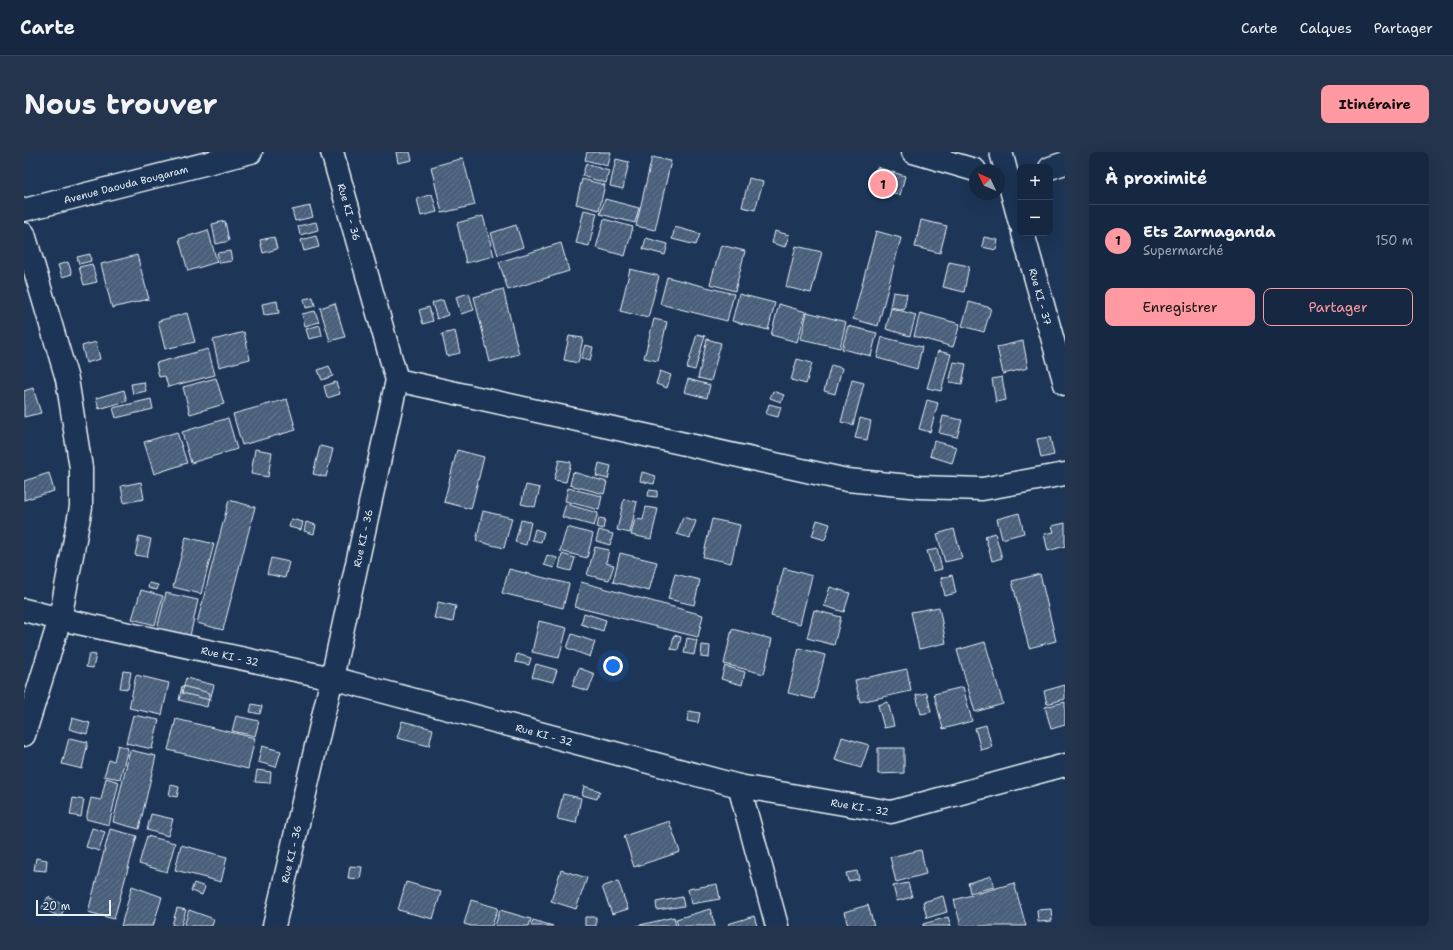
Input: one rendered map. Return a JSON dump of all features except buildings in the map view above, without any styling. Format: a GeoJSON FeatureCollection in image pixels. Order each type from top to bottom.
{"type":"FeatureCollection","features":[{"type":"Feature","properties":{"kind":"street","name":"Avenue Daouda Bougaram"},"geometry":{"type":"LineString","coordinates":[[24,210],[251,152]]}},
{"type":"Feature","properties":{"kind":"street","name":"Rue KI - 36"},"geometry":{"type":"LineString","coordinates":[[274,926],[332,678],[397,380],[332,152]]}},
{"type":"Feature","properties":{"kind":"street"},"geometry":{"type":"LineString","coordinates":[[913,152],[969,168]]}},
{"type":"Feature","properties":{"kind":"street"},"geometry":{"type":"LineString","coordinates":[[1001,152],[1017,210]]}},
{"type":"Feature","properties":{"kind":"street"},"geometry":{"type":"LineString","coordinates":[[1053,167],[1065,163]]}},
{"type":"Feature","properties":{"kind":"street"},"geometry":{"type":"LineString","coordinates":[[24,234],[67,379],[81,468],[82,507],[60,619],[24,735]]}},
{"type":"Feature","properties":{"kind":"street","name":"Rue KI - 37"},"geometry":{"type":"LineString","coordinates":[[1024,236],[1065,384]]}},
{"type":"Feature","properties":{"kind":"street"},"geometry":{"type":"LineString","coordinates":[[397,380],[846,480],[920,487],[982,489],[1065,474]]}},
{"type":"Feature","properties":{"kind":"street","name":"Rue KI - 32"},"geometry":{"type":"LineString","coordinates":[[24,610],[332,678],[739,786],[891,812],[1065,765]]}},
{"type":"Feature","properties":{"kind":"street"},"geometry":{"type":"LineString","coordinates":[[739,786],[778,926]]}},
{"type":"Feature","properties":{"kind":"place","name":"Ets Zarmaganda"},"geometry":{"type":"Point","coordinates":[883,184]}}]}
